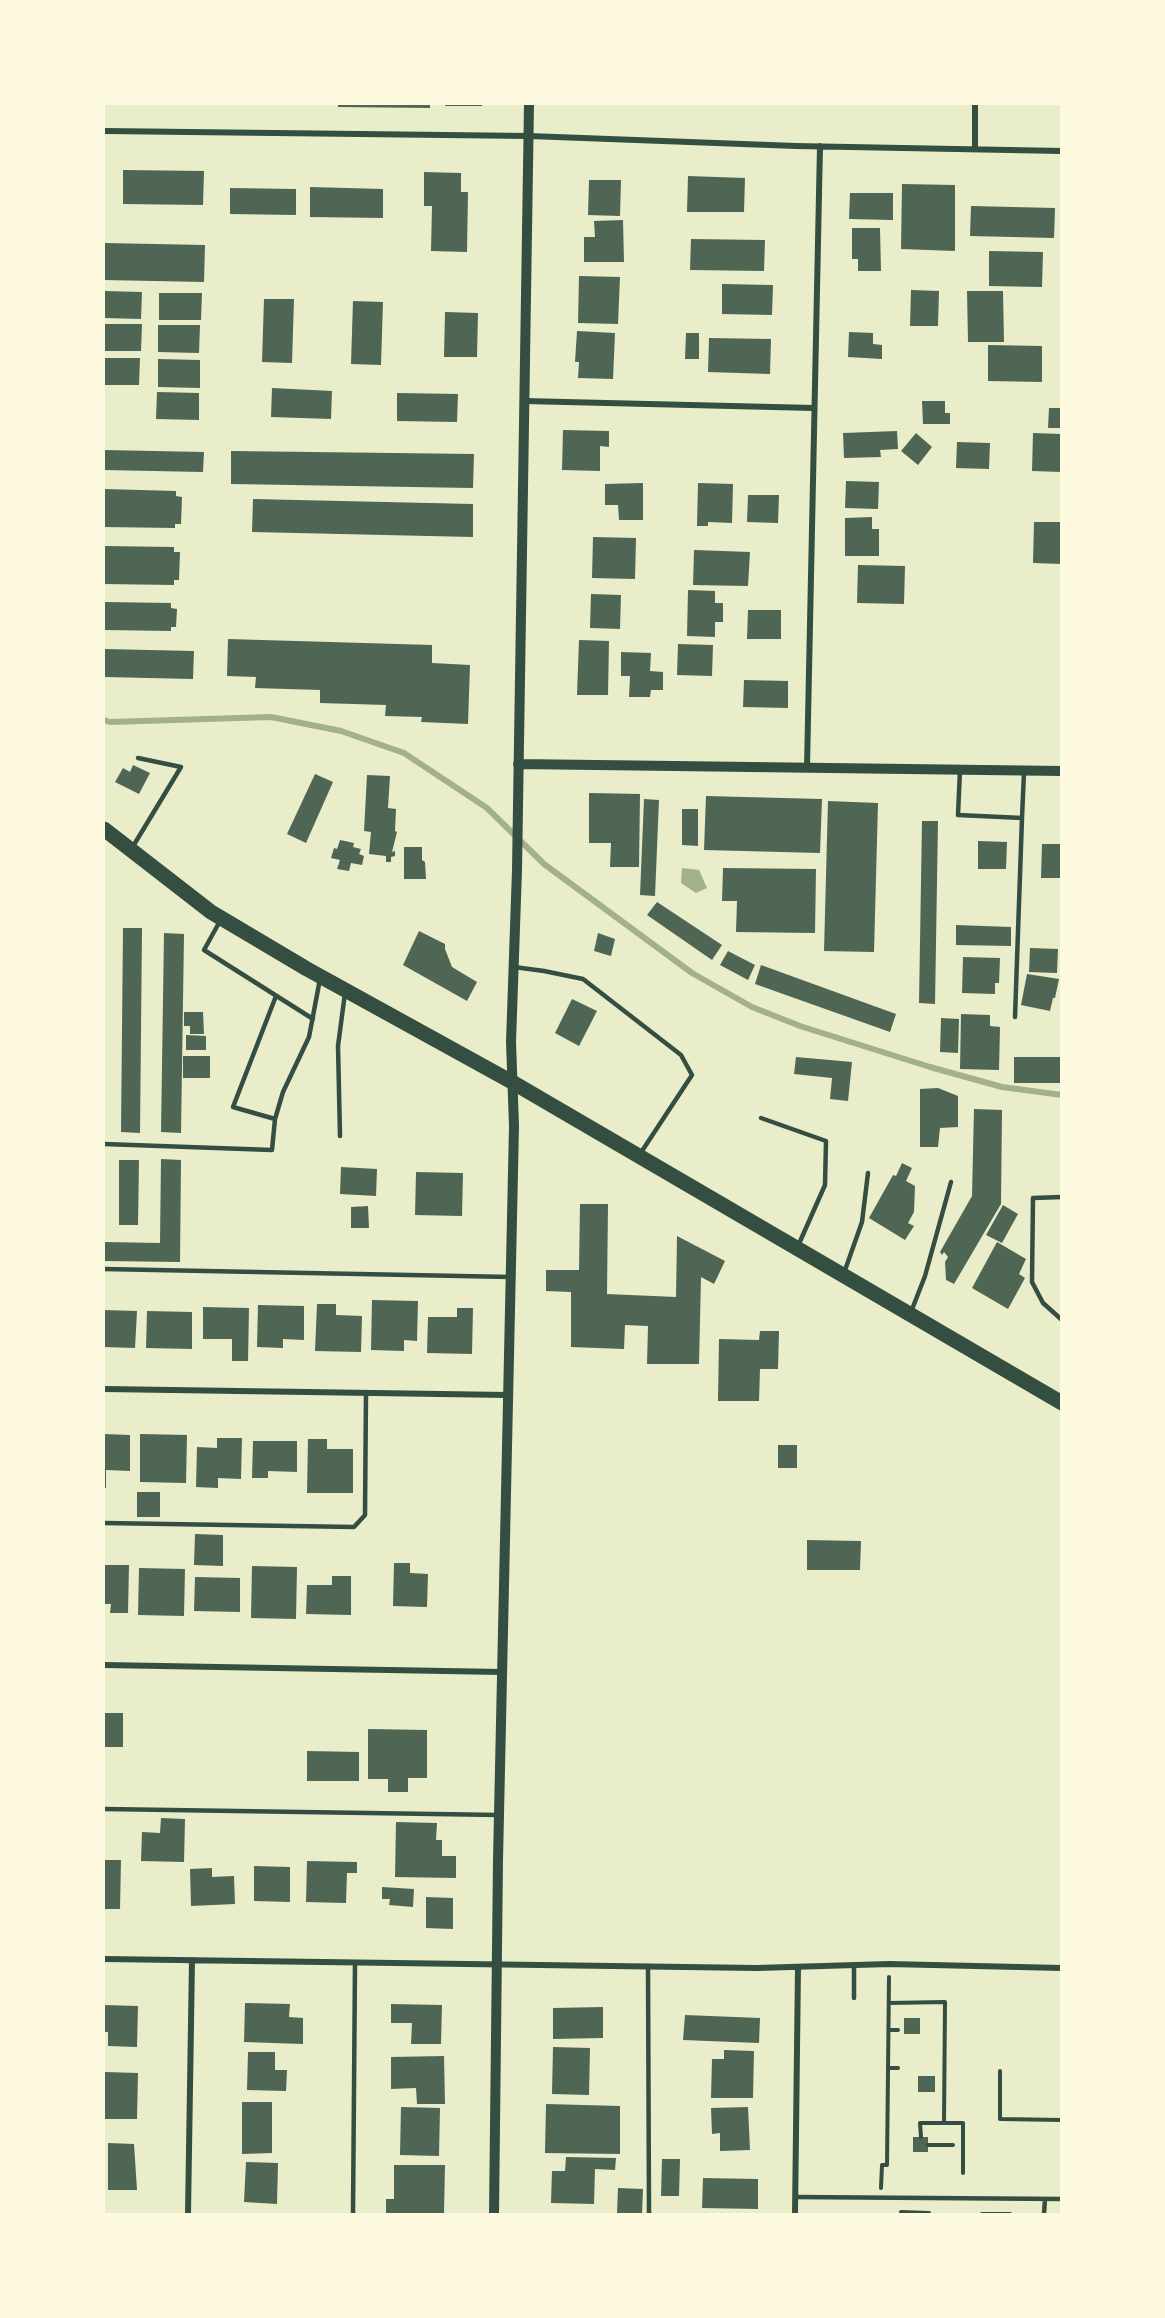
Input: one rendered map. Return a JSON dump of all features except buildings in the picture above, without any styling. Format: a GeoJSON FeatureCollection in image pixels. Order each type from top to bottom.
{"type":"FeatureCollection","features":[{"type":"Feature","properties":{"kind":"main road"},"geometry":{"type":"LineString","coordinates":[[104,829],[221,918],[320,977],[512,1082],[1062,1403]]}},
{"type":"Feature","properties":{"kind":"street"},"geometry":{"type":"LineString","coordinates":[[494,2214],[499,1815],[514,1126],[511,1042],[517,870],[530,104]]}},
{"type":"Feature","properties":{"kind":"street"},"geometry":{"type":"LineString","coordinates":[[975,104],[975,148]]}},
{"type":"Feature","properties":{"kind":"street"},"geometry":{"type":"LineString","coordinates":[[104,131],[529,136],[820,146],[1062,151]]}},
{"type":"Feature","properties":{"kind":"street"},"geometry":{"type":"LineString","coordinates":[[807,767],[820,146]]}},
{"type":"Feature","properties":{"kind":"street"},"geometry":{"type":"LineString","coordinates":[[524,401],[814,408]]}},
{"type":"Feature","properties":{"kind":"street"},"geometry":{"type":"LineString","coordinates":[[518,764],[1062,771]]}},
{"type":"Feature","properties":{"kind":"street"},"geometry":{"type":"LineString","coordinates":[[104,1389],[508,1395]]}},
{"type":"Feature","properties":{"kind":"street"},"geometry":{"type":"LineString","coordinates":[[104,1665],[502,1672]]}},
{"type":"Feature","properties":{"kind":"street"},"geometry":{"type":"LineString","coordinates":[[104,1959],[798,1967],[889,1964],[1062,1968]]}},
{"type":"Feature","properties":{"kind":"street"},"geometry":{"type":"LineString","coordinates":[[188,2214],[192,1960]]}},
{"type":"Feature","properties":{"kind":"street"},"geometry":{"type":"LineString","coordinates":[[795,2214],[798,1967]]}},
{"type":"Feature","properties":{"kind":"lane"},"geometry":{"type":"LineString","coordinates":[[131,850],[180,767],[138,758]]}},
{"type":"Feature","properties":{"kind":"lane"},"geometry":{"type":"LineString","coordinates":[[960,770],[958,815],[1022,818]]}},
{"type":"Feature","properties":{"kind":"lane"},"geometry":{"type":"LineString","coordinates":[[1015,1017],[1024,771]]}},
{"type":"Feature","properties":{"kind":"lane"},"geometry":{"type":"LineString","coordinates":[[221,918],[204,950],[313,1019]]}},
{"type":"Feature","properties":{"kind":"lane"},"geometry":{"type":"LineString","coordinates":[[514,968],[544,970],[583,979],[681,1055],[692,1075],[638,1156]]}},
{"type":"Feature","properties":{"kind":"lane"},"geometry":{"type":"LineString","coordinates":[[104,1144],[272,1150],[275,1119],[283,1092],[309,1037],[320,977]]}},
{"type":"Feature","properties":{"kind":"lane"},"geometry":{"type":"LineString","coordinates":[[340,1136],[338,1047],[345,991]]}},
{"type":"Feature","properties":{"kind":"lane"},"geometry":{"type":"LineString","coordinates":[[275,1119],[233,1107],[276,996]]}},
{"type":"Feature","properties":{"kind":"lane"},"geometry":{"type":"LineString","coordinates":[[761,1118],[826,1141],[825,1185],[797,1248]]}},
{"type":"Feature","properties":{"kind":"lane"},"geometry":{"type":"LineString","coordinates":[[843,1275],[862,1222],[868,1173]]}},
{"type":"Feature","properties":{"kind":"lane"},"geometry":{"type":"LineString","coordinates":[[910,1315],[925,1276],[951,1182]]}},
{"type":"Feature","properties":{"kind":"lane"},"geometry":{"type":"LineString","coordinates":[[1062,1197],[1033,1198],[1032,1282],[1043,1303],[1062,1320]]}},
{"type":"Feature","properties":{"kind":"lane"},"geometry":{"type":"LineString","coordinates":[[104,1269],[511,1277]]}},
{"type":"Feature","properties":{"kind":"lane"},"geometry":{"type":"LineString","coordinates":[[1056,1315],[1062,1311]]}},
{"type":"Feature","properties":{"kind":"lane"},"geometry":{"type":"LineString","coordinates":[[104,1523],[354,1527],[365,1515],[366,1392]]}},
{"type":"Feature","properties":{"kind":"lane"},"geometry":{"type":"LineString","coordinates":[[104,1809],[499,1815]]}},
{"type":"Feature","properties":{"kind":"lane"},"geometry":{"type":"LineString","coordinates":[[353,2214],[355,1963]]}},
{"type":"Feature","properties":{"kind":"lane"},"geometry":{"type":"LineString","coordinates":[[854,1965],[854,1998]]}},
{"type":"Feature","properties":{"kind":"lane"},"geometry":{"type":"LineString","coordinates":[[648,1966],[649,2214]]}},
{"type":"Feature","properties":{"kind":"lane"},"geometry":{"type":"LineString","coordinates":[[795,2197],[1062,2199]]}},
{"type":"Feature","properties":{"kind":"lane"},"geometry":{"type":"LineString","coordinates":[[1044,2214],[1045,2199]]}},
{"type":"Feature","properties":{"kind":"path"},"geometry":{"type":"LineString","coordinates":[[881,2197],[882,2165],[887,2165],[889,1964]]}},
{"type":"Feature","properties":{"kind":"path"},"geometry":{"type":"LineString","coordinates":[[889,2003],[945,2002],[944,2123]]}},
{"type":"Feature","properties":{"kind":"path"},"geometry":{"type":"LineString","coordinates":[[889,2030],[898,2030]]}},
{"type":"Feature","properties":{"kind":"path"},"geometry":{"type":"LineString","coordinates":[[888,2068],[898,2068]]}},
{"type":"Feature","properties":{"kind":"path"},"geometry":{"type":"LineString","coordinates":[[1000,2071],[1000,2120],[1062,2120]]}},
{"type":"Feature","properties":{"kind":"path"},"geometry":{"type":"LineString","coordinates":[[921,2137],[920,2123],[963,2123],[963,2173]]}},
{"type":"Feature","properties":{"kind":"path"},"geometry":{"type":"LineString","coordinates":[[928,2145],[953,2145]]}},
{"type":"Feature","properties":{"kind":"path"},"geometry":{"type":"LineString","coordinates":[[901,2212],[929,2213]]}},
{"type":"Feature","properties":{"kind":"path"},"geometry":{"type":"LineString","coordinates":[[982,2214],[1010,2214]]}},
{"type":"Feature","properties":{"kind":"shaded area"},"geometry":{"type":"Polygon","coordinates":[[[682,868],[699,870],[707,888],[696,893],[681,883],[682,868]]]}},
{"type":"Feature","properties":{"kind":"waterway"},"geometry":{"type":"LineString","coordinates":[[104,720],[110,722],[271,717],[341,731],[404,753],[487,808],[544,864],[692,973],[752,1007],[800,1026],[930,1067],[1002,1087],[1062,1095]]}}]}
